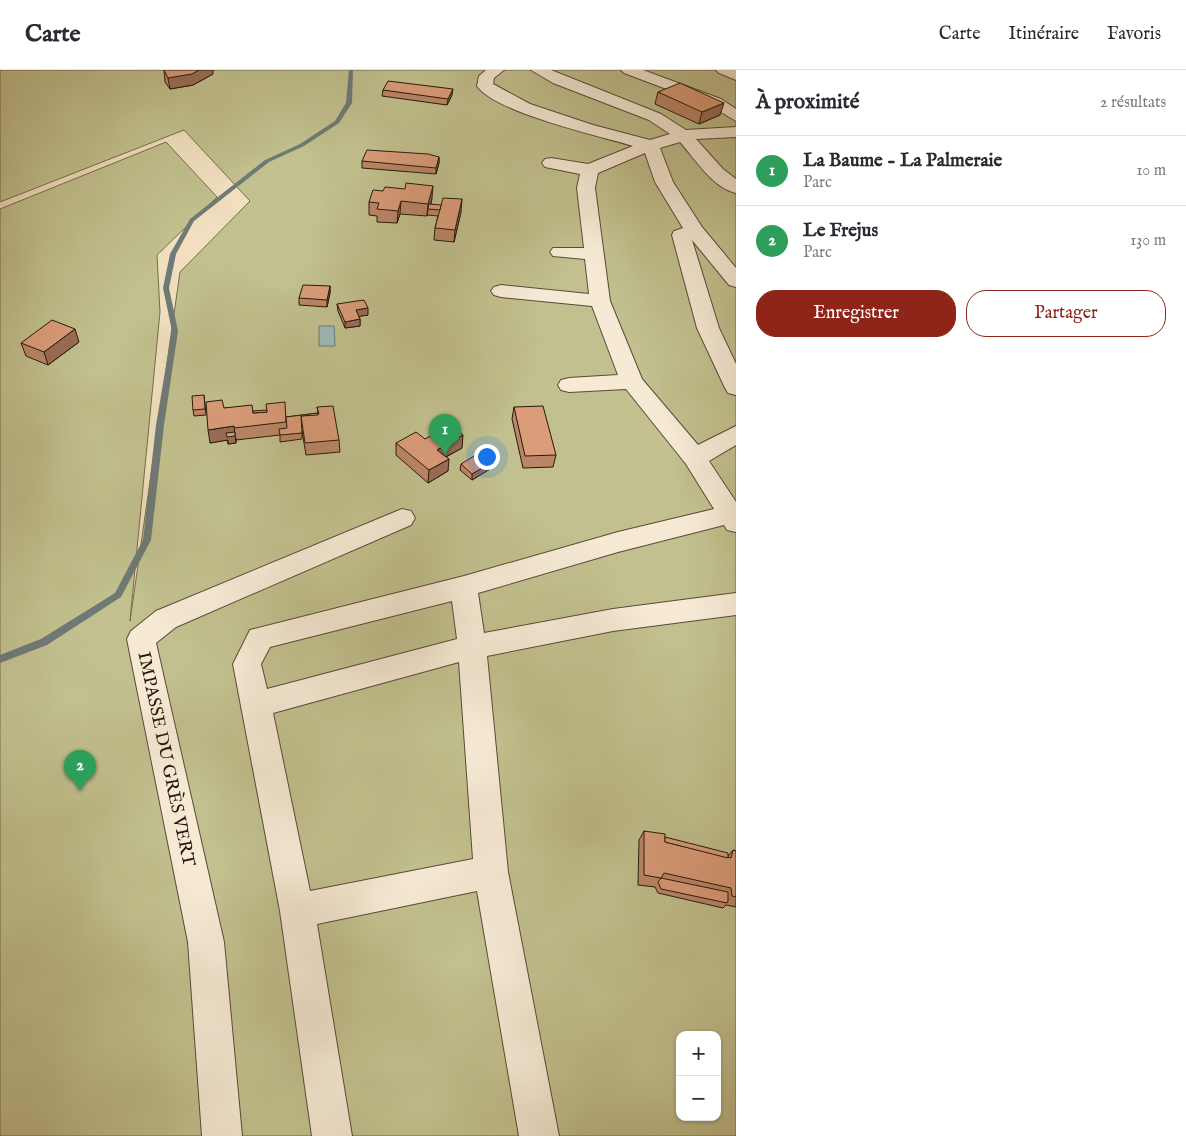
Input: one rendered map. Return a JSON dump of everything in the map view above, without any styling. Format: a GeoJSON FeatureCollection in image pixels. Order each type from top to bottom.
{"type":"FeatureCollection","features":[{"type":"Feature","properties":{"kind":"lane"},"geometry":{"type":"LineString","coordinates":[[496,70],[487,76],[485,86],[507,101],[563,122],[651,146]]}},
{"type":"Feature","properties":{"kind":"lane"},"geometry":{"type":"LineString","coordinates":[[539,70],[558,80],[655,117],[683,135],[717,173],[736,188]]}},
{"type":"Feature","properties":{"kind":"lane"},"geometry":{"type":"LineString","coordinates":[[629,70],[714,102],[736,116]]}},
{"type":"Feature","properties":{"kind":"lane"},"geometry":{"type":"LineString","coordinates":[[724,70],[736,75]]}},
{"type":"Feature","properties":{"kind":"lane"},"geometry":{"type":"LineString","coordinates":[[552,162],[590,170],[683,135],[736,132]]}},
{"type":"Feature","properties":{"kind":"lane"},"geometry":{"type":"LineString","coordinates":[[651,146],[664,182],[694,230],[736,281]]}},
{"type":"Feature","properties":{"kind":"lane"},"geometry":{"type":"LineString","coordinates":[[332,1136],[297,911],[247,664],[260,638],[464,587],[618,542],[734,518],[695,458],[632,381],[600,301],[586,188],[590,170]]}},
{"type":"Feature","properties":{"kind":"lane"},"geometry":{"type":"LineString","coordinates":[[694,230],[681,235],[708,328],[736,388]]}},
{"type":"Feature","properties":{"kind":"lane"},"geometry":{"type":"LineString","coordinates":[[560,252],[593,254]]}},
{"type":"Feature","properties":{"kind":"lane"},"geometry":{"type":"LineString","coordinates":[[502,291],[600,301]]}},
{"type":"Feature","properties":{"kind":"lane"},"geometry":{"type":"LineString","coordinates":[[569,385],[632,381]]}},
{"type":"Feature","properties":{"kind":"lane"},"geometry":{"type":"LineString","coordinates":[[695,458],[736,434]]}},
{"type":"Feature","properties":{"kind":"lane","name":"IMPASSE DU GRÈS VERT"},"geometry":{"type":"LineString","coordinates":[[222,1136],[206,942],[141,640],[166,619],[402,518]]}},
{"type":"Feature","properties":{"kind":"lane"},"geometry":{"type":"LineString","coordinates":[[464,587],[472,647],[491,872],[539,1136]]}},
{"type":"Feature","properties":{"kind":"lane"},"geometry":{"type":"LineString","coordinates":[[256,705],[472,647],[613,620],[736,604]]}},
{"type":"Feature","properties":{"kind":"lane"},"geometry":{"type":"LineString","coordinates":[[297,911],[491,872]]}},
{"type":"Feature","properties":{"kind":"shaded area"},"geometry":{"type":"Polygon","coordinates":[[[0,70],[736,70],[736,1136],[242,1136],[190,943],[203,1136],[0,1136],[0,209],[166,142],[217,197],[157,255],[160,312],[130,621],[180,272],[250,201],[184,130],[0,202],[0,70]]]}},
{"type":"Feature","properties":{"kind":"water"},"geometry":{"type":"Polygon","coordinates":[[[319,326],[334,326],[335,346],[319,346],[319,326]]]}},
{"type":"Feature","properties":{"kind":"building"},"geometry":{"type":"Polygon","coordinates":[[[164,70],[199,70],[192,74],[168,78],[164,70]]]}},
{"type":"Feature","properties":{"kind":"building"},"geometry":{"type":"Polygon","coordinates":[[[388,81],[453,89],[448,99],[383,90],[388,81]]]}},
{"type":"Feature","properties":{"kind":"building"},"geometry":{"type":"Polygon","coordinates":[[[680,83],[724,103],[702,112],[658,92],[680,83]]]}},
{"type":"Feature","properties":{"kind":"building"},"geometry":{"type":"Polygon","coordinates":[[[367,150],[428,154],[439,157],[436,168],[362,161],[367,150]]]}},
{"type":"Feature","properties":{"kind":"building"},"geometry":{"type":"Polygon","coordinates":[[[406,183],[433,186],[428,204],[401,201],[398,211],[377,209],[379,203],[369,202],[373,190],[383,191],[385,187],[405,189],[406,183]]]}},
{"type":"Feature","properties":{"kind":"building"},"geometry":{"type":"Polygon","coordinates":[[[443,198],[462,199],[455,230],[435,228],[443,198]]]}},
{"type":"Feature","properties":{"kind":"building"},"geometry":{"type":"Polygon","coordinates":[[[429,204],[441,205],[440,210],[428,209],[429,204]]]}},
{"type":"Feature","properties":{"kind":"building"},"geometry":{"type":"Polygon","coordinates":[[[303,285],[330,286],[327,300],[299,298],[303,285]]]}},
{"type":"Feature","properties":{"kind":"building"},"geometry":{"type":"Polygon","coordinates":[[[364,300],[368,308],[356,310],[360,319],[345,322],[337,304],[364,300]]]}},
{"type":"Feature","properties":{"kind":"building"},"geometry":{"type":"Polygon","coordinates":[[[52,320],[75,329],[44,352],[21,343],[52,320]]]}},
{"type":"Feature","properties":{"kind":"building"},"geometry":{"type":"Polygon","coordinates":[[[204,395],[205,409],[193,410],[192,396],[204,395]]]}},
{"type":"Feature","properties":{"kind":"building"},"geometry":{"type":"Polygon","coordinates":[[[222,400],[224,408],[252,405],[253,413],[267,412],[266,404],[285,402],[286,422],[208,430],[206,402],[222,400]]]}},
{"type":"Feature","properties":{"kind":"building"},"geometry":{"type":"Polygon","coordinates":[[[333,406],[339,440],[305,443],[301,416],[319,414],[317,407],[333,406]]]}},
{"type":"Feature","properties":{"kind":"building"},"geometry":{"type":"Polygon","coordinates":[[[543,406],[556,455],[525,456],[514,407],[543,406]]]}},
{"type":"Feature","properties":{"kind":"building"},"geometry":{"type":"Polygon","coordinates":[[[267,410],[267,412],[253,413],[253,411],[267,410]]]}},
{"type":"Feature","properties":{"kind":"building"},"geometry":{"type":"Polygon","coordinates":[[[318,413],[318,415],[301,416],[302,433],[280,435],[279,429],[287,428],[286,417],[318,413]]]}},
{"type":"Feature","properties":{"kind":"building"},"geometry":{"type":"Polygon","coordinates":[[[451,425],[463,435],[437,450],[449,459],[429,470],[396,443],[416,432],[425,439],[451,425]]]}},
{"type":"Feature","properties":{"kind":"building"},"geometry":{"type":"Polygon","coordinates":[[[235,432],[235,436],[227,437],[226,433],[235,432]]]}},
{"type":"Feature","properties":{"kind":"building"},"geometry":{"type":"Polygon","coordinates":[[[479,453],[491,463],[472,474],[461,464],[479,453]]]}},
{"type":"Feature","properties":{"kind":"building"},"geometry":{"type":"Polygon","coordinates":[[[644,831],[665,834],[665,842],[731,858],[733,850],[736,851],[736,897],[732,896],[731,888],[664,873],[661,878],[644,875],[644,831]]]}},
{"type":"Feature","properties":{"kind":"building"},"geometry":{"type":"Polygon","coordinates":[[[665,837],[728,853],[728,858],[665,842],[665,837]]]}},
{"type":"Feature","properties":{"kind":"building"},"geometry":{"type":"Polygon","coordinates":[[[661,878],[728,892],[728,901],[727,903],[661,889],[658,882],[661,878]]]}},
{"type":"Feature","properties":{"kind":"waterway"},"geometry":{"type":"LineString","coordinates":[[0,659],[44,642],[118,595],[147,540],[160,425],[175,331],[166,288],[173,254],[192,220],[267,161],[302,145],[337,122],[349,103],[351,70]]}},
{"type":"Feature","properties":{"kind":"place","name":"La Baume - La Palmeraie"},"geometry":{"type":"Point","coordinates":[445,455]}},
{"type":"Feature","properties":{"kind":"place","name":"Le Frejus"},"geometry":{"type":"Point","coordinates":[80,791]}}]}
